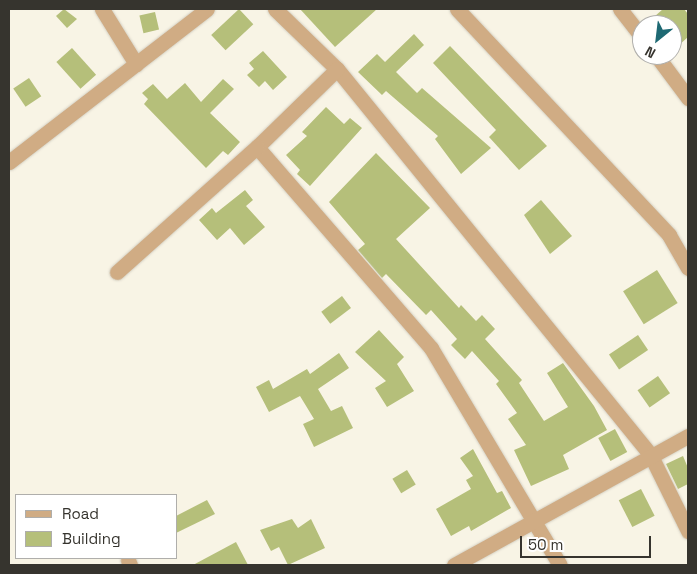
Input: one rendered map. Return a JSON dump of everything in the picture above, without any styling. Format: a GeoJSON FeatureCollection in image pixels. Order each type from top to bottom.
{"type":"FeatureCollection","features":[{"type":"Feature","properties":{"kind":"street"},"geometry":{"type":"LineString","coordinates":[[102,9],[136,64]]}},
{"type":"Feature","properties":{"kind":"street"},"geometry":{"type":"LineString","coordinates":[[9,162],[207,9]]}},
{"type":"Feature","properties":{"kind":"street"},"geometry":{"type":"LineString","coordinates":[[275,9],[337,69],[651,456],[688,531]]}},
{"type":"Feature","properties":{"kind":"street"},"geometry":{"type":"LineString","coordinates":[[457,9],[663,228],[688,268]]}},
{"type":"Feature","properties":{"kind":"street"},"geometry":{"type":"LineString","coordinates":[[620,9],[632,24]]}},
{"type":"Feature","properties":{"kind":"street"},"geometry":{"type":"LineString","coordinates":[[663,65],[688,98]]}},
{"type":"Feature","properties":{"kind":"street"},"geometry":{"type":"LineString","coordinates":[[117,272],[257,147],[337,69]]}},
{"type":"Feature","properties":{"kind":"street"},"geometry":{"type":"LineString","coordinates":[[257,147],[431,348],[536,521],[560,565]]}},
{"type":"Feature","properties":{"kind":"street"},"geometry":{"type":"LineString","coordinates":[[454,565],[688,436]]}},
{"type":"Feature","properties":{"kind":"building"},"geometry":{"type":"Polygon","coordinates":[[[64,9],[77,19],[67,28],[56,16],[64,9]]]}},
{"type":"Feature","properties":{"kind":"building"},"geometry":{"type":"Polygon","coordinates":[[[239,9],[253,24],[226,50],[211,35],[239,9]]]}},
{"type":"Feature","properties":{"kind":"building"},"geometry":{"type":"Polygon","coordinates":[[[300,9],[377,9],[335,47],[300,9]]]}},
{"type":"Feature","properties":{"kind":"building"},"geometry":{"type":"Polygon","coordinates":[[[663,9],[684,9],[688,14],[688,37],[682,42],[682,15],[656,15],[663,9]]]}},
{"type":"Feature","properties":{"kind":"building"},"geometry":{"type":"Polygon","coordinates":[[[155,12],[159,30],[143,33],[139,16],[155,12]]]}},
{"type":"Feature","properties":{"kind":"building"},"geometry":{"type":"Polygon","coordinates":[[[414,34],[424,45],[396,72],[417,93],[422,88],[491,148],[461,174],[435,139],[438,136],[386,91],[382,95],[358,72],[377,54],[385,62],[414,34]]]}},
{"type":"Feature","properties":{"kind":"building"},"geometry":{"type":"Polygon","coordinates":[[[450,46],[547,146],[519,170],[489,137],[496,130],[433,63],[450,46]]]}},
{"type":"Feature","properties":{"kind":"building"},"geometry":{"type":"Polygon","coordinates":[[[72,48],[96,75],[80,89],[56,62],[72,48]]]}},
{"type":"Feature","properties":{"kind":"building"},"geometry":{"type":"Polygon","coordinates":[[[263,51],[287,77],[273,90],[265,81],[259,87],[247,75],[254,69],[249,63],[263,51]]]}},
{"type":"Feature","properties":{"kind":"building"},"geometry":{"type":"Polygon","coordinates":[[[29,78],[41,96],[26,107],[13,89],[29,78]]]}},
{"type":"Feature","properties":{"kind":"building"},"geometry":{"type":"Polygon","coordinates":[[[223,79],[234,89],[210,113],[240,142],[228,155],[223,151],[206,168],[144,104],[148,99],[142,93],[153,84],[167,99],[185,83],[201,102],[223,79]]]}},
{"type":"Feature","properties":{"kind":"building"},"geometry":{"type":"Polygon","coordinates":[[[326,107],[344,124],[350,118],[362,128],[310,186],[297,174],[300,170],[286,155],[307,136],[302,132],[326,107]]]}},
{"type":"Feature","properties":{"kind":"building"},"geometry":{"type":"Polygon","coordinates":[[[376,153],[430,208],[396,239],[459,308],[461,305],[476,321],[482,315],[495,329],[485,339],[522,380],[519,383],[544,421],[568,407],[547,373],[563,363],[594,406],[607,430],[563,455],[569,469],[531,486],[514,450],[526,445],[508,419],[517,413],[496,384],[499,381],[472,351],[465,359],[451,345],[457,339],[431,310],[426,315],[386,274],[382,278],[358,250],[365,244],[329,202],[376,153]]]}},
{"type":"Feature","properties":{"kind":"building"},"geometry":{"type":"Polygon","coordinates":[[[245,190],[253,200],[246,206],[265,227],[244,245],[230,228],[217,240],[199,220],[212,208],[216,213],[245,190]]]}},
{"type":"Feature","properties":{"kind":"building"},"geometry":{"type":"Polygon","coordinates":[[[541,200],[572,236],[550,254],[524,215],[541,200]]]}},
{"type":"Feature","properties":{"kind":"building"},"geometry":{"type":"Polygon","coordinates":[[[657,270],[678,303],[644,324],[623,291],[657,270]]]}},
{"type":"Feature","properties":{"kind":"building"},"geometry":{"type":"Polygon","coordinates":[[[342,296],[351,308],[330,324],[321,312],[342,296]]]}},
{"type":"Feature","properties":{"kind":"building"},"geometry":{"type":"Polygon","coordinates":[[[379,330],[404,357],[397,364],[414,391],[387,407],[375,388],[386,381],[355,352],[379,330]]]}},
{"type":"Feature","properties":{"kind":"building"},"geometry":{"type":"Polygon","coordinates":[[[638,335],[648,350],[619,369],[609,355],[638,335]]]}},
{"type":"Feature","properties":{"kind":"building"},"geometry":{"type":"Polygon","coordinates":[[[339,353],[349,368],[318,389],[331,411],[342,406],[353,428],[314,447],[303,424],[314,419],[300,396],[269,412],[256,387],[269,380],[273,389],[307,369],[310,374],[339,353]]]}},
{"type":"Feature","properties":{"kind":"building"},"geometry":{"type":"Polygon","coordinates":[[[658,376],[670,393],[650,408],[638,390],[658,376]]]}},
{"type":"Feature","properties":{"kind":"building"},"geometry":{"type":"Polygon","coordinates":[[[615,429],[627,452],[610,461],[598,438],[615,429]]]}},
{"type":"Feature","properties":{"kind":"building"},"geometry":{"type":"Polygon","coordinates":[[[473,449],[497,493],[502,491],[511,508],[471,531],[469,526],[451,536],[436,509],[471,489],[466,480],[473,476],[460,458],[473,449]]]}},
{"type":"Feature","properties":{"kind":"building"},"geometry":{"type":"Polygon","coordinates":[[[683,456],[688,468],[688,484],[678,489],[666,464],[683,456]]]}},
{"type":"Feature","properties":{"kind":"building"},"geometry":{"type":"Polygon","coordinates":[[[407,470],[416,485],[401,493],[392,479],[407,470]]]}},
{"type":"Feature","properties":{"kind":"building"},"geometry":{"type":"Polygon","coordinates":[[[641,489],[655,516],[632,527],[619,500],[641,489]]]}},
{"type":"Feature","properties":{"kind":"building"},"geometry":{"type":"Polygon","coordinates":[[[207,500],[215,514],[178,532],[178,515],[207,500]]]}},
{"type":"Feature","properties":{"kind":"building"},"geometry":{"type":"Polygon","coordinates":[[[292,519],[298,528],[311,519],[325,548],[288,565],[279,547],[271,551],[260,530],[292,519]]]}},
{"type":"Feature","properties":{"kind":"building"},"geometry":{"type":"Polygon","coordinates":[[[236,542],[248,565],[193,565],[236,542]]]}}]}
